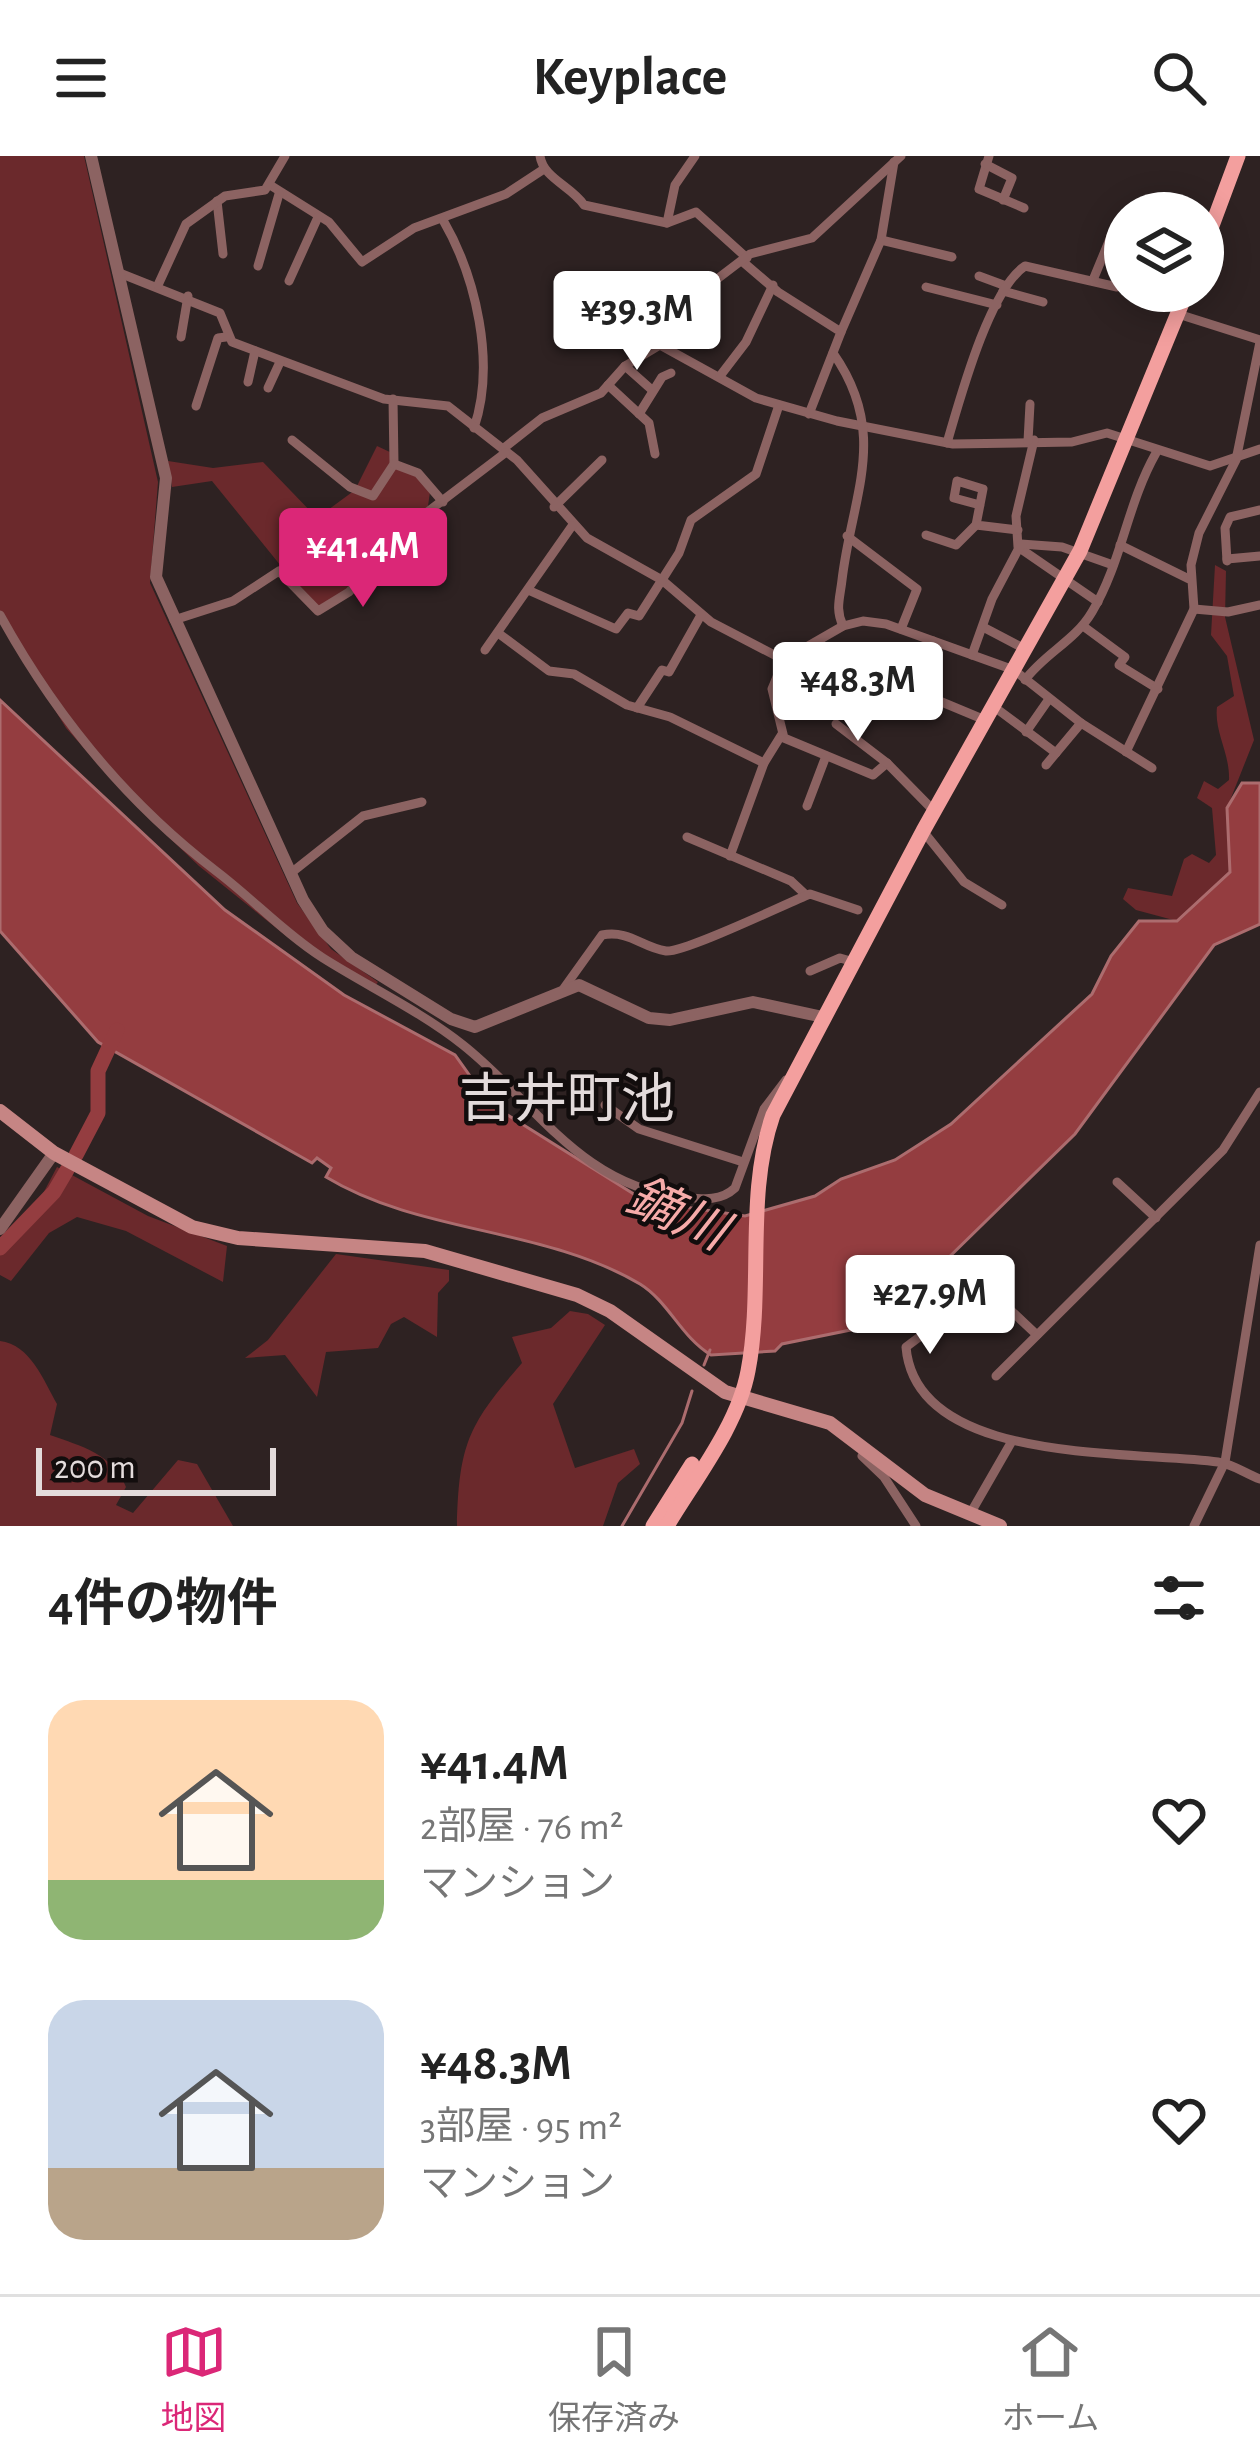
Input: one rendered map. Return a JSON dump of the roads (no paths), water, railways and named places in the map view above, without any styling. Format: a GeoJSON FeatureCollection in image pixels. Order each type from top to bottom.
{"type":"FeatureCollection","features":[{"type":"Feature","properties":{"kind":"main road"},"geometry":{"type":"LineString","coordinates":[[1224,194],[1238,156]]}},
{"type":"Feature","properties":{"kind":"main road"},"geometry":{"type":"LineString","coordinates":[[667,1526],[738,1397],[749,1360],[761,1180],[770,1126],[790,1077],[989,713],[1020,675],[1025,650],[1080,551],[1178,314]]}},
{"type":"Feature","properties":{"kind":"main road"},"geometry":{"type":"LineString","coordinates":[[0,1111],[54,1153],[192,1227],[238,1238],[425,1251],[577,1295],[610,1311],[704,1379],[738,1397],[823,1420],[925,1496],[1000,1526]]}},
{"type":"Feature","properties":{"kind":"main road"},"geometry":{"type":"LineString","coordinates":[[652,1526],[738,1397]]}},
{"type":"Feature","properties":{"kind":"street"},"geometry":{"type":"LineString","coordinates":[[91,156],[166,478],[157,577],[291,873],[312,916],[335,944],[451,1019],[475,1027],[497,1022],[564,988],[602,934],[622,932],[675,950],[806,895]]}},
{"type":"Feature","properties":{"kind":"street"},"geometry":{"type":"LineString","coordinates":[[258,266],[285,156]]}},
{"type":"Feature","properties":{"kind":"street"},"geometry":{"type":"LineString","coordinates":[[540,156],[544,169],[571,186],[584,205],[667,223],[696,212],[773,284],[842,332]]}},
{"type":"Feature","properties":{"kind":"street"},"geometry":{"type":"LineString","coordinates":[[667,223],[675,185],[695,156]]}},
{"type":"Feature","properties":{"kind":"street"},"geometry":{"type":"LineString","coordinates":[[173,620],[233,601],[279,571],[319,611],[349,592],[412,523],[542,418],[592,398],[625,366],[661,345],[683,305],[745,260],[812,238],[898,159]]}},
{"type":"Feature","properties":{"kind":"street"},"geometry":{"type":"LineString","coordinates":[[809,414],[881,240],[898,159]]}},
{"type":"Feature","properties":{"kind":"street"},"geometry":{"type":"LineString","coordinates":[[1004,200],[1012,178],[987,160],[979,189],[1004,200],[1024,208]]}},
{"type":"Feature","properties":{"kind":"street"},"geometry":{"type":"LineString","coordinates":[[158,285],[186,224],[217,201],[274,189],[329,222],[362,262],[414,228],[506,194],[544,169]]}},
{"type":"Feature","properties":{"kind":"street"},"geometry":{"type":"LineString","coordinates":[[217,201],[223,254]]}},
{"type":"Feature","properties":{"kind":"street"},"geometry":{"type":"LineString","coordinates":[[289,281],[318,217]]}},
{"type":"Feature","properties":{"kind":"street"},"geometry":{"type":"LineString","coordinates":[[442,220],[461,254],[475,302],[483,379],[474,428]]}},
{"type":"Feature","properties":{"kind":"street"},"geometry":{"type":"LineString","coordinates":[[881,240],[952,257]]}},
{"type":"Feature","properties":{"kind":"street"},"geometry":{"type":"LineString","coordinates":[[1093,280],[1104,253]]}},
{"type":"Feature","properties":{"kind":"street"},"geometry":{"type":"LineString","coordinates":[[947,443],[972,360],[1004,289],[1025,266],[1104,283]]}},
{"type":"Feature","properties":{"kind":"street"},"geometry":{"type":"LineString","coordinates":[[117,272],[188,296],[225,318],[226,337]]}},
{"type":"Feature","properties":{"kind":"street"},"geometry":{"type":"LineString","coordinates":[[979,276],[1043,302]]}},
{"type":"Feature","properties":{"kind":"street"},"geometry":{"type":"LineString","coordinates":[[719,376],[746,342],[773,284]]}},
{"type":"Feature","properties":{"kind":"street"},"geometry":{"type":"LineString","coordinates":[[926,287],[997,304]]}},
{"type":"Feature","properties":{"kind":"street"},"geometry":{"type":"LineString","coordinates":[[181,337],[188,296]]}},
{"type":"Feature","properties":{"kind":"street"},"geometry":{"type":"LineString","coordinates":[[1126,752],[1194,609],[1189,579],[1199,533],[1236,460],[1260,341],[1178,314]]}},
{"type":"Feature","properties":{"kind":"street"},"geometry":{"type":"LineString","coordinates":[[196,406],[218,338],[226,337],[280,362],[393,399],[442,402],[530,473],[554,507],[600,548],[662,580],[701,615],[784,660]]}},
{"type":"Feature","properties":{"kind":"street"},"geometry":{"type":"LineString","coordinates":[[661,345],[747,394],[778,405],[947,443],[1072,442],[1101,434],[1195,465],[1221,466],[1260,449]]}},
{"type":"Feature","properties":{"kind":"street"},"geometry":{"type":"LineString","coordinates":[[248,382],[255,352]]}},
{"type":"Feature","properties":{"kind":"street"},"geometry":{"type":"LineString","coordinates":[[833,353],[866,425],[862,491],[847,536],[837,610],[843,626]]}},
{"type":"Feature","properties":{"kind":"street"},"geometry":{"type":"LineString","coordinates":[[268,388],[280,362]]}},
{"type":"Feature","properties":{"kind":"street"},"geometry":{"type":"LineString","coordinates":[[625,366],[652,390]]}},
{"type":"Feature","properties":{"kind":"street"},"geometry":{"type":"LineString","coordinates":[[639,414],[652,390],[671,373]]}},
{"type":"Feature","properties":{"kind":"street"},"geometry":{"type":"LineString","coordinates":[[608,385],[652,430],[655,454]]}},
{"type":"Feature","properties":{"kind":"street"},"geometry":{"type":"LineString","coordinates":[[292,440],[370,496],[394,464],[393,399]]}},
{"type":"Feature","properties":{"kind":"street"},"geometry":{"type":"LineString","coordinates":[[972,655],[1018,547],[1031,441],[1030,404]]}},
{"type":"Feature","properties":{"kind":"street"},"geometry":{"type":"LineString","coordinates":[[528,590],[616,629],[628,613],[639,616],[697,513],[756,474],[778,405]]}},
{"type":"Feature","properties":{"kind":"street"},"geometry":{"type":"LineString","coordinates":[[1020,675],[1083,626],[1098,602],[1128,510],[1156,453]]}},
{"type":"Feature","properties":{"kind":"street"},"geometry":{"type":"LineString","coordinates":[[554,507],[602,460]]}},
{"type":"Feature","properties":{"kind":"street"},"geometry":{"type":"LineString","coordinates":[[394,464],[418,473],[443,502]]}},
{"type":"Feature","properties":{"kind":"street"},"geometry":{"type":"LineString","coordinates":[[926,535],[956,545],[976,525],[980,505]]}},
{"type":"Feature","properties":{"kind":"street"},"geometry":{"type":"LineString","coordinates":[[1260,510],[1230,517],[1225,528],[1227,560],[1260,556]]}},
{"type":"Feature","properties":{"kind":"street"},"geometry":{"type":"LineString","coordinates":[[976,525],[1018,530]]}},
{"type":"Feature","properties":{"kind":"street"},"geometry":{"type":"LineString","coordinates":[[485,650],[572,526]]}},
{"type":"Feature","properties":{"kind":"street"},"geometry":{"type":"LineString","coordinates":[[1199,533],[1225,528]]}},
{"type":"Feature","properties":{"kind":"street"},"geometry":{"type":"LineString","coordinates":[[847,536],[917,589],[901,629]]}},
{"type":"Feature","properties":{"kind":"street"},"geometry":{"type":"LineString","coordinates":[[1018,547],[1038,544],[1080,551],[1113,565]]}},
{"type":"Feature","properties":{"kind":"street"},"geometry":{"type":"LineString","coordinates":[[1120,545],[1189,579]]}},
{"type":"Feature","properties":{"kind":"street"},"geometry":{"type":"LineString","coordinates":[[1018,547],[1098,602]]}},
{"type":"Feature","properties":{"kind":"street"},"geometry":{"type":"LineString","coordinates":[[1194,609],[1228,612],[1260,604]]}},
{"type":"Feature","properties":{"kind":"street"},"geometry":{"type":"LineString","coordinates":[[0,615],[69,726],[167,832],[286,932],[458,1041],[538,1123],[616,1177],[652,1194],[716,1199],[735,1188],[764,1109],[790,1077]]}},
{"type":"Feature","properties":{"kind":"street"},"geometry":{"type":"LineString","coordinates":[[637,708],[662,670],[669,672],[701,615]]}},
{"type":"Feature","properties":{"kind":"street"},"geometry":{"type":"LineString","coordinates":[[730,856],[764,763],[782,734],[772,689],[784,660],[843,626],[863,620],[901,629],[1020,675],[1081,723],[1152,768]]}},
{"type":"Feature","properties":{"kind":"street"},"geometry":{"type":"LineString","coordinates":[[1083,626],[1125,657],[1119,665],[1126,672],[1158,689]]}},
{"type":"Feature","properties":{"kind":"street"},"geometry":{"type":"LineString","coordinates":[[983,627],[1025,650]]}},
{"type":"Feature","properties":{"kind":"street"},"geometry":{"type":"LineString","coordinates":[[498,633],[544,669],[574,674],[637,708],[670,717],[764,763]]}},
{"type":"Feature","properties":{"kind":"street"},"geometry":{"type":"LineString","coordinates":[[820,643],[846,670],[905,702],[933,641]]}},
{"type":"Feature","properties":{"kind":"street"},"geometry":{"type":"LineString","coordinates":[[913,689],[989,713],[1056,753]]}},
{"type":"Feature","properties":{"kind":"street"},"geometry":{"type":"LineString","coordinates":[[1026,732],[1049,699]]}},
{"type":"Feature","properties":{"kind":"street"},"geometry":{"type":"LineString","coordinates":[[1046,765],[1081,723]]}},
{"type":"Feature","properties":{"kind":"street"},"geometry":{"type":"LineString","coordinates":[[836,724],[887,763],[934,811]]}},
{"type":"Feature","properties":{"kind":"street"},"geometry":{"type":"LineString","coordinates":[[782,734],[873,776],[887,763]]}},
{"type":"Feature","properties":{"kind":"street"},"geometry":{"type":"LineString","coordinates":[[807,806],[826,755]]}},
{"type":"Feature","properties":{"kind":"street"},"geometry":{"type":"LineString","coordinates":[[291,873],[363,815],[422,802]]}},
{"type":"Feature","properties":{"kind":"street"},"geometry":{"type":"LineString","coordinates":[[923,831],[964,881],[1002,904]]}},
{"type":"Feature","properties":{"kind":"street"},"geometry":{"type":"LineString","coordinates":[[687,837],[791,881],[806,895],[858,910]]}},
{"type":"Feature","properties":{"kind":"street"},"geometry":{"type":"LineString","coordinates":[[810,971],[839,958],[854,962]]}},
{"type":"Feature","properties":{"kind":"street"},"geometry":{"type":"LineString","coordinates":[[564,988],[596,991],[649,1018],[670,1020],[753,1002],[823,1017]]}},
{"type":"Feature","properties":{"kind":"street"},"geometry":{"type":"LineString","coordinates":[[996,1376],[1232,1140],[1260,1092]]}},
{"type":"Feature","properties":{"kind":"street"},"geometry":{"type":"LineString","coordinates":[[605,1105],[638,1129],[743,1162]]}},
{"type":"Feature","properties":{"kind":"street"},"geometry":{"type":"LineString","coordinates":[[0,1229],[54,1153]]}},
{"type":"Feature","properties":{"kind":"street"},"geometry":{"type":"LineString","coordinates":[[1117,1182],[1156,1218]]}},
{"type":"Feature","properties":{"kind":"street"},"geometry":{"type":"LineString","coordinates":[[1194,1526],[1225,1462],[1260,1245]]}},
{"type":"Feature","properties":{"kind":"street"},"geometry":{"type":"LineString","coordinates":[[1037,1334],[986,1287],[906,1347],[914,1378],[936,1409],[1012,1441],[1225,1462],[1260,1479]]}},
{"type":"Feature","properties":{"kind":"street"},"geometry":{"type":"LineString","coordinates":[[968,1516],[1012,1441]]}},
{"type":"Feature","properties":{"kind":"street"},"geometry":{"type":"LineString","coordinates":[[866,1448],[862,1456],[884,1478],[916,1526]]}},
{"type":"Feature","properties":{"kind":"water","name":"鏑川"},"geometry":{"type":"Polygon","coordinates":[[[0,700],[225,910],[344,995],[455,1055],[490,1104],[645,1201],[745,1216],[815,1196],[841,1179],[895,1160],[951,1124],[1092,994],[1111,956],[1139,921],[1177,921],[1230,872],[1227,808],[1242,783],[1260,783],[1260,924],[1214,945],[1075,1134],[895,1310],[875,1325],[782,1344],[775,1351],[711,1355],[640,1284],[603,1265],[363,1196],[326,1177],[331,1168],[317,1158],[312,1163],[98,1042],[0,931],[0,700]]]}},
{"type":"Feature","properties":{"kind":"waterway"},"geometry":{"type":"LineString","coordinates":[[76,1155],[98,1113],[98,1071],[117,1030]]}},
{"type":"Feature","properties":{"kind":"waterway"},"geometry":{"type":"LineString","coordinates":[[0,1248],[54,1192],[67,1170]]}},
{"type":"Feature","properties":{"kind":"waterway"},"geometry":{"type":"LineString","coordinates":[[704,1365],[710,1350]]}},
{"type":"Feature","properties":{"kind":"waterway"},"geometry":{"type":"LineString","coordinates":[[622,1526],[682,1423],[692,1391]]}},
{"type":"Feature","properties":{"kind":"district","name":"吉井町池"},"geometry":{"type":"Point","coordinates":[567,1101]}}]}
